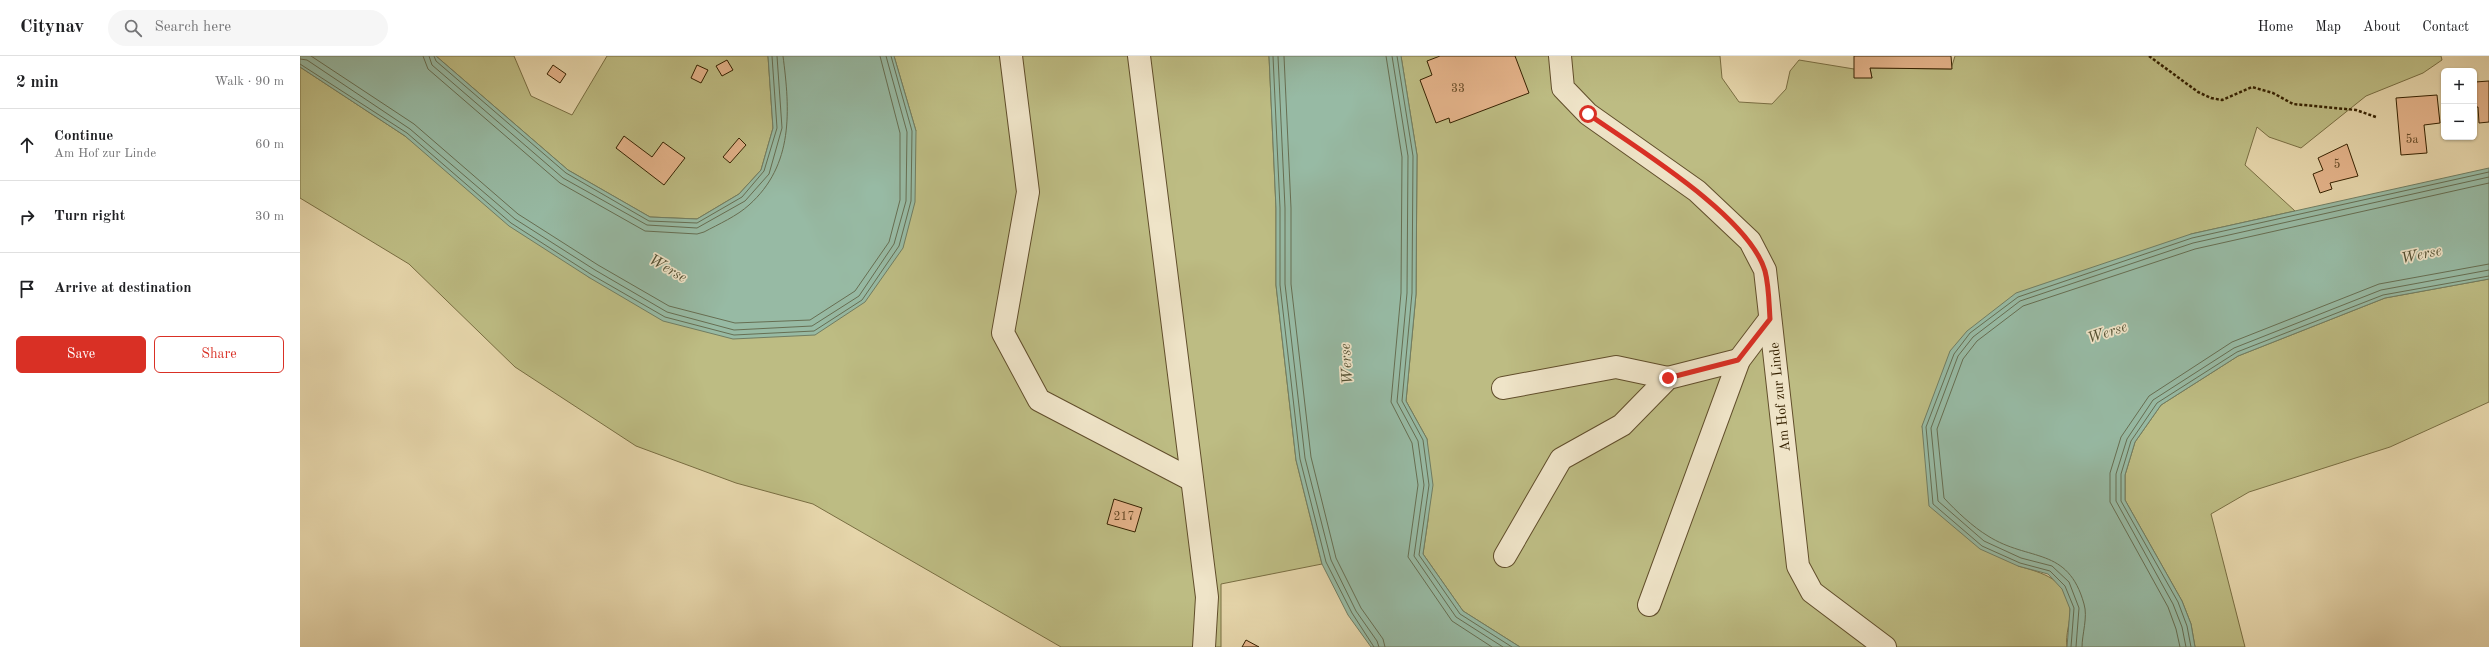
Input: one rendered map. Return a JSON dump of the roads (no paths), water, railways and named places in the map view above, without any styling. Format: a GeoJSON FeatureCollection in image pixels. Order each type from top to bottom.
{"type":"FeatureCollection","features":[{"type":"Feature","properties":{"kind":"street"},"geometry":{"type":"LineString","coordinates":[[1011,56],[1028,192],[1003,333],[1039,400],[1192,480]]}},
{"type":"Feature","properties":{"kind":"street"},"geometry":{"type":"LineString","coordinates":[[1139,56],[1207,597],[1204,647]]}},
{"type":"Feature","properties":{"kind":"street","name":"Am Hof zur Linde"},"geometry":{"type":"LineString","coordinates":[[1560,56],[1563,88],[1588,114],[1698,191],[1750,241],[1765,270],[1798,566],[1812,592],[1885,647]]}},
{"type":"Feature","properties":{"kind":"street"},"geometry":{"type":"LineString","coordinates":[[1649,605],[1738,360],[1770,319]]}},
{"type":"Feature","properties":{"kind":"street"},"geometry":{"type":"LineString","coordinates":[[1503,388],[1616,368],[1668,378],[1738,360]]}},
{"type":"Feature","properties":{"kind":"street"},"geometry":{"type":"LineString","coordinates":[[1504,556],[1561,459],[1622,425],[1668,378]]}},
{"type":"Feature","properties":{"kind":"water","name":"Werse"},"geometry":{"type":"Polygon","coordinates":[[[300,56],[436,56],[568,170],[650,217],[697,219],[739,194],[761,170],[773,128],[768,56],[894,56],[916,131],[915,202],[903,248],[865,302],[815,335],[733,339],[663,321],[590,278],[509,226],[405,136],[300,67],[300,56]]]}},
{"type":"Feature","properties":{"kind":"water","name":"Werse"},"geometry":{"type":"Polygon","coordinates":[[[1269,56],[1401,56],[1417,155],[1416,294],[1406,401],[1427,439],[1433,485],[1423,554],[1463,611],[1520,647],[1371,647],[1348,615],[1322,564],[1296,460],[1276,285],[1276,208],[1269,56]]]}},
{"type":"Feature","properties":{"kind":"water","name":"Werse"},"geometry":{"type":"Polygon","coordinates":[[[2489,168],[2489,279],[2385,298],[2238,356],[2161,405],[2135,442],[2125,475],[2125,500],[2182,601],[2191,624],[2195,647],[2067,647],[2070,609],[2062,589],[2048,574],[2018,566],[1980,549],[1929,506],[1922,426],[1950,351],[1967,331],[2016,293],[2191,234],[2489,168]]]}}]}
